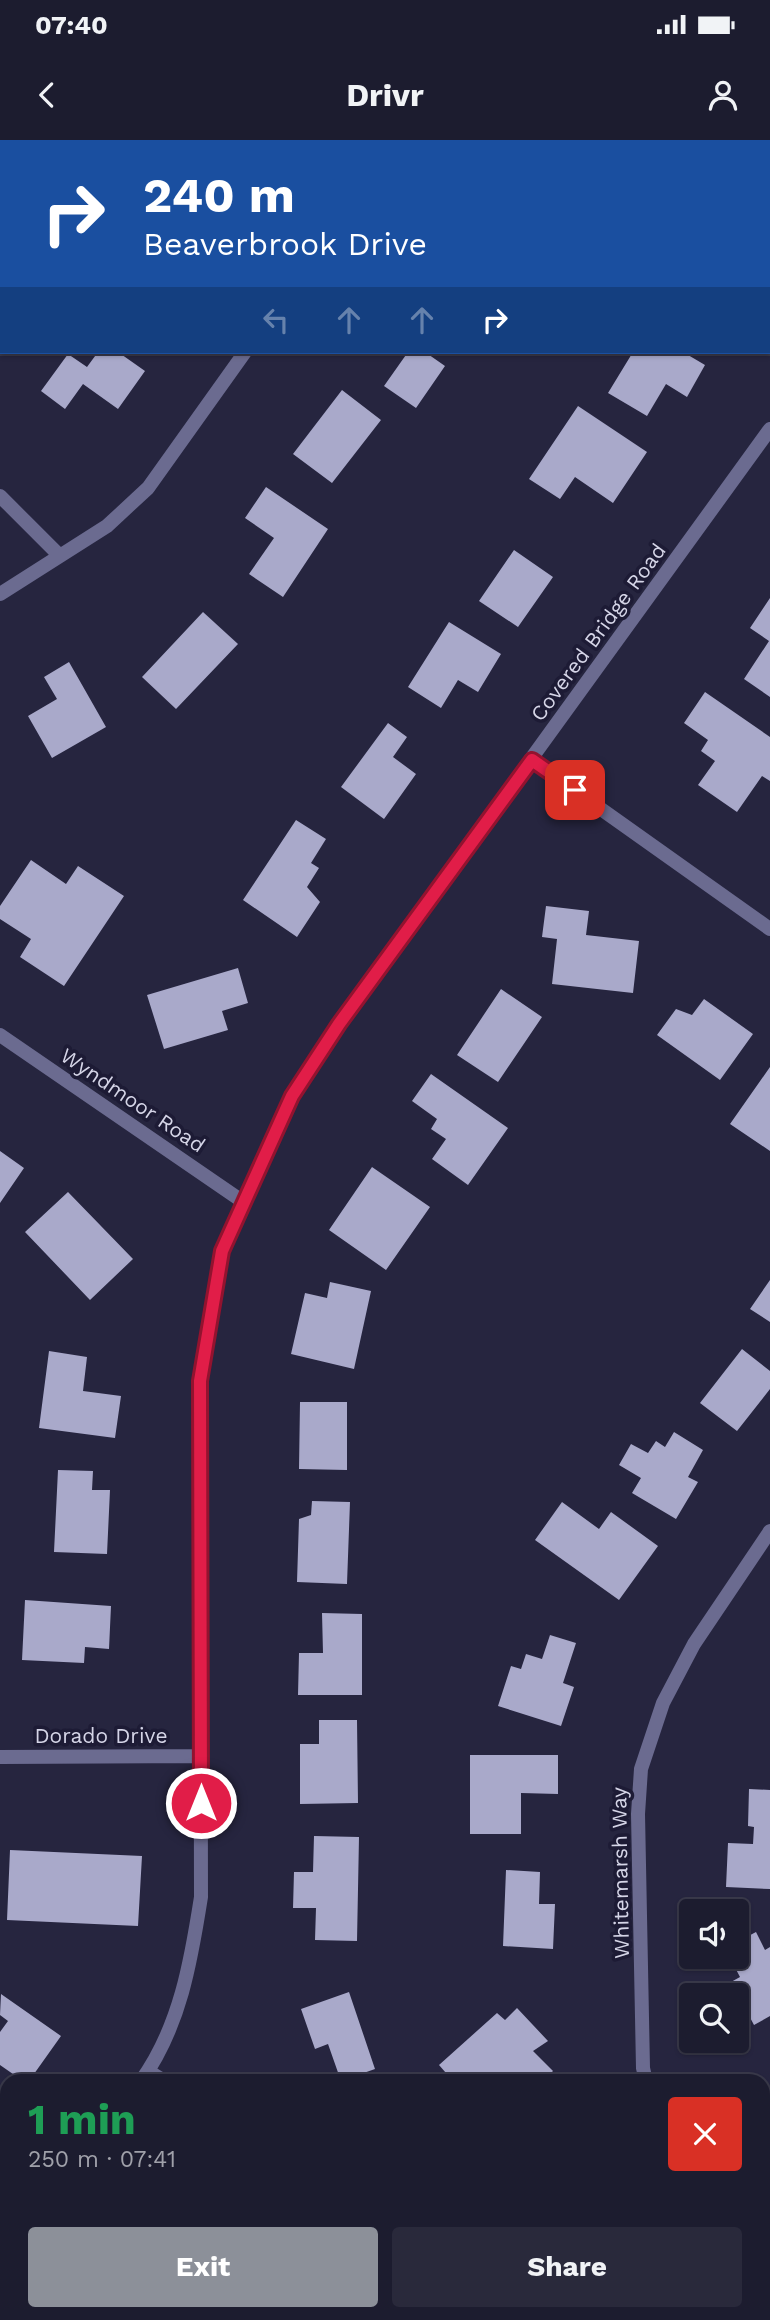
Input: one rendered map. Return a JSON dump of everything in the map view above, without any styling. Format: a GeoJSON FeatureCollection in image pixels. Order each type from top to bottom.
{"type":"FeatureCollection","features":[{"type":"Feature","properties":{"kind":"street"},"geometry":{"type":"LineString","coordinates":[[0,594],[107,526],[148,488],[244,354]]}},
{"type":"Feature","properties":{"kind":"street","name":"Covered Bridge Road"},"geometry":{"type":"LineString","coordinates":[[146,2074],[172,2020],[190,1972],[201,1897],[200,1381],[222,1251],[242,1200],[292,1096],[336,1029],[770,429]]}},
{"type":"Feature","properties":{"kind":"street"},"geometry":{"type":"LineString","coordinates":[[0,496],[59,555]]}},
{"type":"Feature","properties":{"kind":"street"},"geometry":{"type":"LineString","coordinates":[[532,760],[770,929]]}},
{"type":"Feature","properties":{"kind":"street","name":"Wyndmoor Road"},"geometry":{"type":"LineString","coordinates":[[0,1035],[242,1200]]}},
{"type":"Feature","properties":{"kind":"street","name":"Whitemarsh Way"},"geometry":{"type":"LineString","coordinates":[[646,2074],[638,1814],[641,1769],[663,1703],[694,1644],[770,1531]]}},
{"type":"Feature","properties":{"kind":"street","name":"Dorado Drive"},"geometry":{"type":"LineString","coordinates":[[0,1757],[202,1756]]}},
{"type":"Feature","properties":{"kind":"building"},"geometry":{"type":"Polygon","coordinates":[[[68,354],[87,367],[97,354],[121,354],[145,371],[118,409],[83,384],[65,409],[41,391],[68,354]]]}},
{"type":"Feature","properties":{"kind":"building"},"geometry":{"type":"Polygon","coordinates":[[[407,354],[428,354],[445,366],[416,408],[384,386],[407,354]]]}},
{"type":"Feature","properties":{"kind":"building"},"geometry":{"type":"Polygon","coordinates":[[[632,354],[686,354],[705,365],[687,397],[666,384],[647,416],[608,393],[632,354]]]}},
{"type":"Feature","properties":{"kind":"building"},"geometry":{"type":"Polygon","coordinates":[[[342,390],[381,420],[332,483],[293,454],[342,390]]]}},
{"type":"Feature","properties":{"kind":"building"},"geometry":{"type":"Polygon","coordinates":[[[578,406],[647,452],[613,503],[575,477],[560,499],[529,479],[578,406]]]}},
{"type":"Feature","properties":{"kind":"building"},"geometry":{"type":"Polygon","coordinates":[[[266,487],[328,529],[283,597],[249,574],[274,538],[245,518],[266,487]]]}},
{"type":"Feature","properties":{"kind":"building"},"geometry":{"type":"Polygon","coordinates":[[[514,550],[553,577],[518,627],[479,601],[514,550]]]}},
{"type":"Feature","properties":{"kind":"building"},"geometry":{"type":"Polygon","coordinates":[[[770,598],[770,697],[744,679],[769,641],[750,628],[770,598]]]}},
{"type":"Feature","properties":{"kind":"building"},"geometry":{"type":"Polygon","coordinates":[[[203,612],[238,644],[176,709],[142,677],[203,612]]]}},
{"type":"Feature","properties":{"kind":"building"},"geometry":{"type":"Polygon","coordinates":[[[449,622],[501,654],[478,692],[458,680],[441,708],[408,687],[449,622]]]}},
{"type":"Feature","properties":{"kind":"building"},"geometry":{"type":"Polygon","coordinates":[[[69,662],[106,727],[52,758],[28,716],[57,699],[44,677],[69,662]]]}},
{"type":"Feature","properties":{"kind":"building"},"geometry":{"type":"Polygon","coordinates":[[[705,692],[770,737],[770,781],[762,776],[737,812],[698,785],[715,761],[701,751],[708,740],[684,723],[705,692]]]}},
{"type":"Feature","properties":{"kind":"building"},"geometry":{"type":"Polygon","coordinates":[[[388,723],[407,737],[393,757],[416,774],[384,819],[341,787],[388,723]]]}},
{"type":"Feature","properties":{"kind":"building"},"geometry":{"type":"Polygon","coordinates":[[[296,820],[326,839],[311,863],[319,868],[307,887],[320,902],[297,937],[243,900],[296,820]]]}},
{"type":"Feature","properties":{"kind":"building"},"geometry":{"type":"Polygon","coordinates":[[[31,860],[66,884],[78,866],[124,896],[64,986],[20,957],[31,939],[0,919],[0,906],[31,860]]]}},
{"type":"Feature","properties":{"kind":"building"},"geometry":{"type":"Polygon","coordinates":[[[546,906],[589,911],[586,935],[639,941],[633,993],[552,984],[557,939],[542,937],[546,906]]]}},
{"type":"Feature","properties":{"kind":"building"},"geometry":{"type":"Polygon","coordinates":[[[238,968],[248,1003],[222,1011],[228,1030],[164,1049],[147,995],[238,968]]]}},
{"type":"Feature","properties":{"kind":"building"},"geometry":{"type":"Polygon","coordinates":[[[501,989],[542,1017],[498,1082],[457,1055],[501,989]]]}},
{"type":"Feature","properties":{"kind":"building"},"geometry":{"type":"Polygon","coordinates":[[[704,999],[753,1034],[720,1080],[657,1035],[676,1009],[692,1015],[704,999]]]}},
{"type":"Feature","properties":{"kind":"building"},"geometry":{"type":"Polygon","coordinates":[[[770,1067],[770,1151],[730,1124],[770,1067]]]}},
{"type":"Feature","properties":{"kind":"building"},"geometry":{"type":"Polygon","coordinates":[[[431,1074],[508,1128],[468,1185],[432,1159],[446,1139],[431,1129],[437,1119],[412,1101],[431,1074]]]}},
{"type":"Feature","properties":{"kind":"building"},"geometry":{"type":"Polygon","coordinates":[[[0,1151],[24,1168],[0,1203],[0,1151]]]}},
{"type":"Feature","properties":{"kind":"building"},"geometry":{"type":"Polygon","coordinates":[[[372,1167],[430,1207],[386,1270],[329,1230],[372,1167]]]}},
{"type":"Feature","properties":{"kind":"building"},"geometry":{"type":"Polygon","coordinates":[[[68,1192],[133,1259],[90,1300],[25,1232],[68,1192]]]}},
{"type":"Feature","properties":{"kind":"building"},"geometry":{"type":"Polygon","coordinates":[[[770,1280],[770,1322],[750,1309],[770,1280]]]}},
{"type":"Feature","properties":{"kind":"building"},"geometry":{"type":"Polygon","coordinates":[[[330,1282],[371,1291],[354,1369],[291,1354],[305,1293],[327,1298],[330,1282]]]}},
{"type":"Feature","properties":{"kind":"building"},"geometry":{"type":"Polygon","coordinates":[[[742,1349],[770,1371],[770,1389],[737,1431],[700,1403],[742,1349]]]}},
{"type":"Feature","properties":{"kind":"building"},"geometry":{"type":"Polygon","coordinates":[[[49,1351],[87,1357],[83,1391],[121,1396],[115,1438],[39,1428],[49,1351]]]}},
{"type":"Feature","properties":{"kind":"building"},"geometry":{"type":"Polygon","coordinates":[[[300,1402],[347,1402],[347,1470],[299,1469],[300,1402]]]}},
{"type":"Feature","properties":{"kind":"building"},"geometry":{"type":"Polygon","coordinates":[[[674,1432],[703,1450],[688,1477],[698,1482],[676,1519],[632,1493],[641,1478],[619,1465],[631,1444],[648,1453],[656,1441],[665,1447],[674,1432]]]}},
{"type":"Feature","properties":{"kind":"building"},"geometry":{"type":"Polygon","coordinates":[[[58,1470],[93,1471],[92,1490],[110,1490],[107,1554],[54,1552],[58,1470]]]}},
{"type":"Feature","properties":{"kind":"building"},"geometry":{"type":"Polygon","coordinates":[[[312,1501],[350,1502],[347,1584],[297,1582],[299,1519],[311,1515],[312,1501]]]}},
{"type":"Feature","properties":{"kind":"building"},"geometry":{"type":"Polygon","coordinates":[[[562,1502],[599,1529],[611,1512],[658,1546],[619,1600],[535,1540],[562,1502]]]}},
{"type":"Feature","properties":{"kind":"building"},"geometry":{"type":"Polygon","coordinates":[[[25,1600],[111,1606],[109,1649],[85,1647],[84,1663],[22,1660],[25,1600]]]}},
{"type":"Feature","properties":{"kind":"building"},"geometry":{"type":"Polygon","coordinates":[[[322,1613],[362,1614],[362,1695],[298,1695],[299,1653],[323,1653],[322,1613]]]}},
{"type":"Feature","properties":{"kind":"building"},"geometry":{"type":"Polygon","coordinates":[[[550,1635],[576,1643],[563,1683],[574,1687],[561,1726],[498,1706],[511,1666],[521,1669],[526,1654],[542,1659],[550,1635]]]}},
{"type":"Feature","properties":{"kind":"building"},"geometry":{"type":"Polygon","coordinates":[[[319,1720],[357,1720],[358,1803],[300,1804],[300,1744],[319,1744],[319,1720]]]}},
{"type":"Feature","properties":{"kind":"building"},"geometry":{"type":"Polygon","coordinates":[[[470,1755],[558,1755],[558,1794],[521,1793],[521,1834],[470,1834],[470,1755]]]}},
{"type":"Feature","properties":{"kind":"building"},"geometry":{"type":"Polygon","coordinates":[[[749,1789],[770,1790],[770,1889],[726,1887],[728,1843],[753,1844],[754,1827],[748,1826],[749,1789]]]}},
{"type":"Feature","properties":{"kind":"building"},"geometry":{"type":"Polygon","coordinates":[[[314,1836],[359,1837],[357,1941],[315,1940],[316,1908],[293,1908],[294,1872],[313,1872],[314,1836]]]}},
{"type":"Feature","properties":{"kind":"building"},"geometry":{"type":"Polygon","coordinates":[[[10,1850],[142,1856],[138,1926],[7,1920],[10,1850]]]}},
{"type":"Feature","properties":{"kind":"building"},"geometry":{"type":"Polygon","coordinates":[[[506,1870],[540,1872],[539,1904],[555,1904],[553,1949],[503,1946],[506,1870]]]}},
{"type":"Feature","properties":{"kind":"building"},"geometry":{"type":"Polygon","coordinates":[[[756,1932],[765,1950],[770,1947],[770,2016],[754,2025],[749,2016],[749,1983],[731,1982],[740,1977],[736,1969],[749,1969],[749,1936],[756,1932]]]}},
{"type":"Feature","properties":{"kind":"building"},"geometry":{"type":"Polygon","coordinates":[[[349,1992],[375,2069],[361,2074],[339,2074],[328,2044],[315,2049],[301,2009],[349,1992]]]}},
{"type":"Feature","properties":{"kind":"building"},"geometry":{"type":"Polygon","coordinates":[[[1,1994],[61,2036],[34,2074],[13,2074],[0,2065],[0,2032],[8,2021],[0,2015],[1,1994]]]}},
{"type":"Feature","properties":{"kind":"building"},"geometry":{"type":"Polygon","coordinates":[[[517,2008],[548,2041],[533,2051],[553,2071],[550,2074],[447,2074],[439,2065],[497,2013],[505,2020],[517,2008]]]}},
{"type":"Feature","properties":{"kind":"route"},"geometry":{"type":"LineString","coordinates":[[201,1803],[200,1381],[222,1251],[242,1200],[292,1096],[339,1024],[532,760],[575,790]]}}]}
